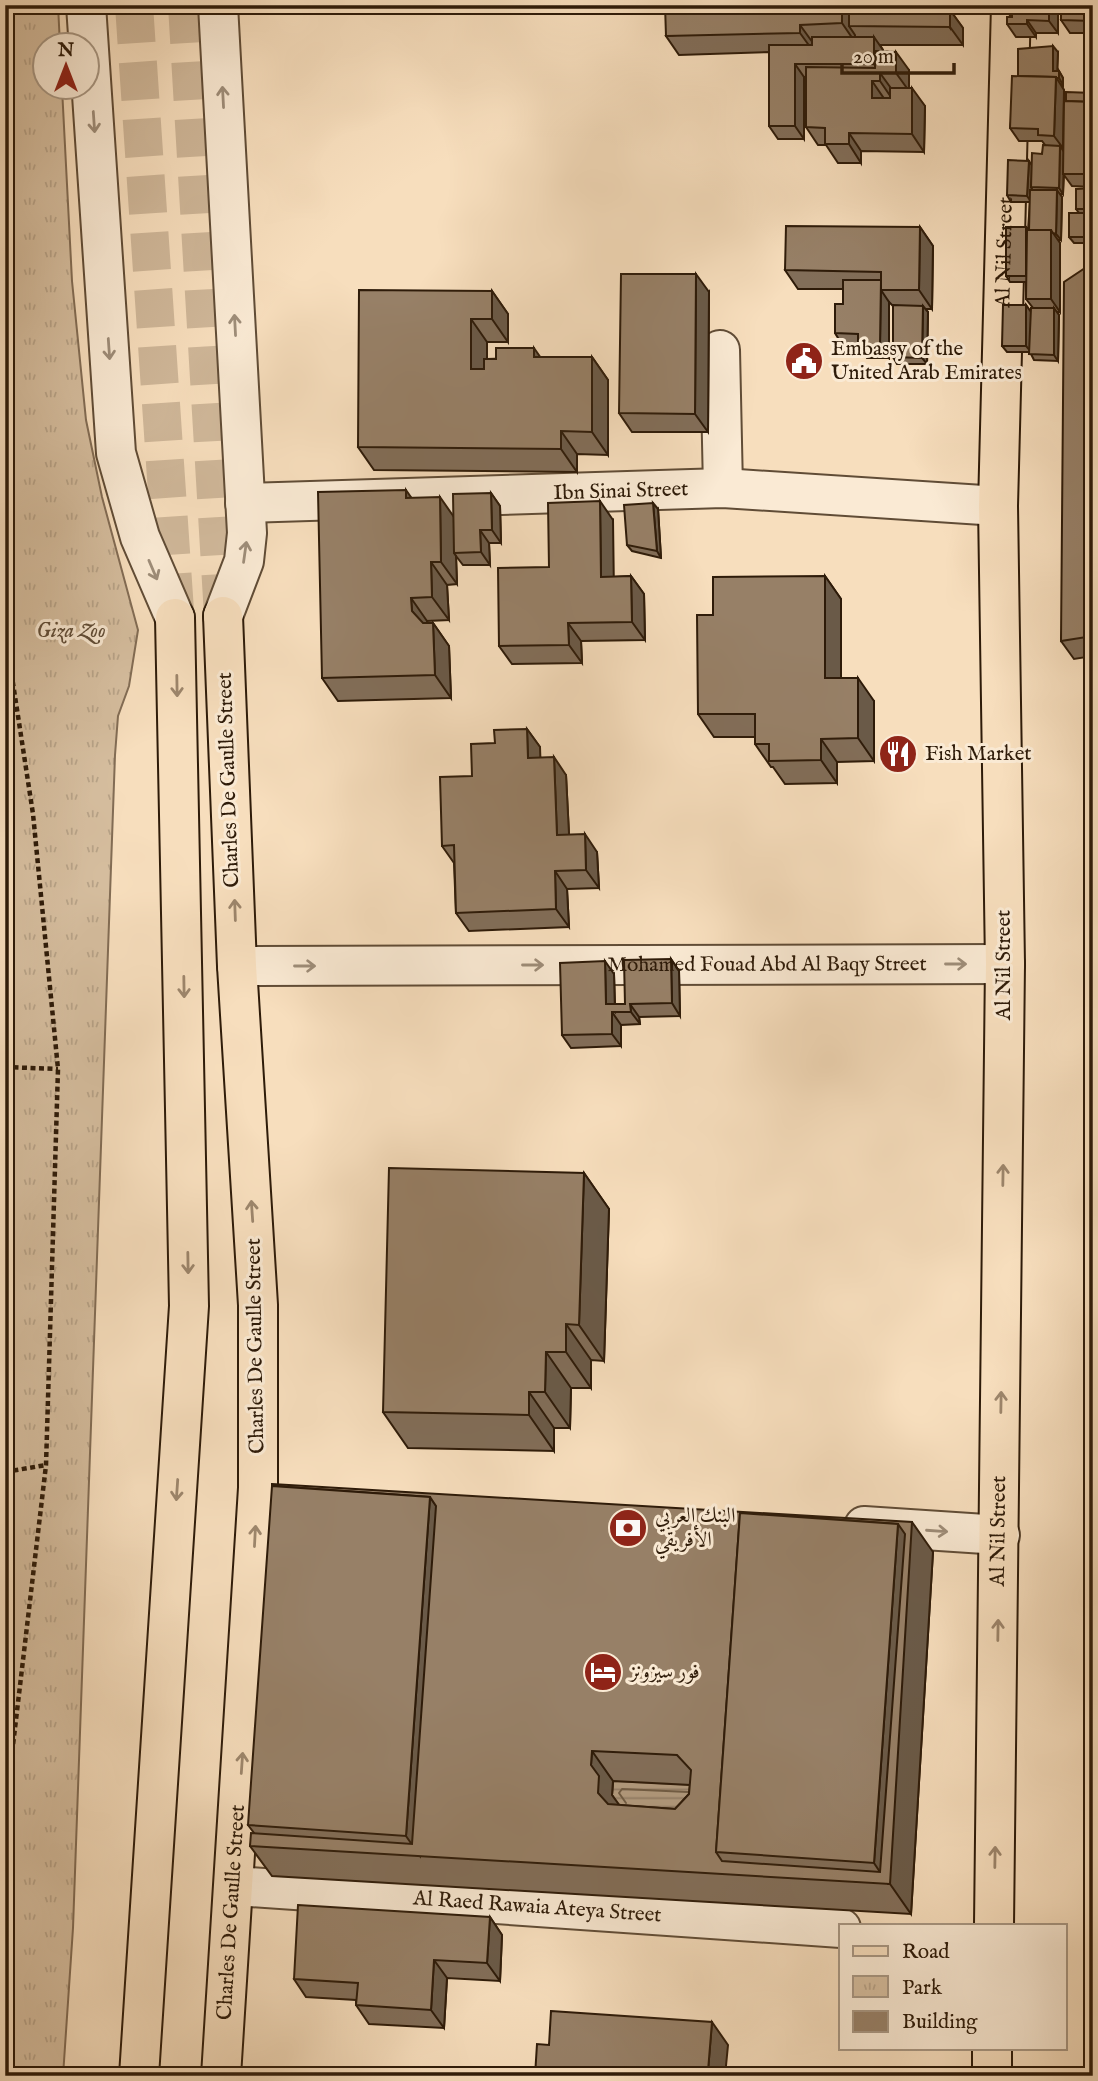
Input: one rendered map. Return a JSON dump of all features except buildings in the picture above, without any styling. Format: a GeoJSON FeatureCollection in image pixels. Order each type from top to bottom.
{"type":"FeatureCollection","features":[{"type":"Feature","properties":{"kind":"main road","name":"Al Nil Street"},"geometry":{"type":"LineString","coordinates":[[994,1924],[1005,964],[998,506],[1011,5]]}},
{"type":"Feature","properties":{"kind":"main road","name":"Charles De Gaulle Street"},"geometry":{"type":"LineString","coordinates":[[221,2076],[258,1488],[258,1305],[237,967],[223,616]]}},
{"type":"Feature","properties":{"kind":"main road"},"geometry":{"type":"LineString","coordinates":[[139,2076],[189,1306],[175,618]]}},
{"type":"Feature","properties":{"kind":"main road"},"geometry":{"type":"LineString","coordinates":[[992,2050],[992,2076]]}},
{"type":"Feature","properties":{"kind":"street"},"geometry":{"type":"LineString","coordinates":[[86,5],[116,453],[139,537],[175,618]]}},
{"type":"Feature","properties":{"kind":"street"},"geometry":{"type":"LineString","coordinates":[[218,5],[247,533],[244,561],[223,616]]}},
{"type":"Feature","properties":{"kind":"street"},"geometry":{"type":"LineString","coordinates":[[720,350],[723,488]]}},
{"type":"Feature","properties":{"kind":"street","name":"Ibn Sinai Street"},"geometry":{"type":"LineString","coordinates":[[246,503],[723,488],[998,506]]}},
{"type":"Feature","properties":{"kind":"street","name":"Mohamed Fouad Abd Al Baqy Street"},"geometry":{"type":"LineString","coordinates":[[237,967],[1005,964]]}},
{"type":"Feature","properties":{"kind":"street"},"geometry":{"type":"LineString","coordinates":[[258,1488],[299,1491]]}},
{"type":"Feature","properties":{"kind":"street"},"geometry":{"type":"LineString","coordinates":[[835,1525],[1000,1535]]}},
{"type":"Feature","properties":{"kind":"street","name":"Al Raed Rawaia Ateya Street"},"geometry":{"type":"LineString","coordinates":[[235,1886],[839,1928]]}},
{"type":"Feature","properties":{"kind":"path"},"geometry":{"type":"LineString","coordinates":[[5,631],[33,814],[58,1069],[46,1465],[5,1813]]}},
{"type":"Feature","properties":{"kind":"path"},"geometry":{"type":"LineString","coordinates":[[5,1067],[58,1069]]}},
{"type":"Feature","properties":{"kind":"path"},"geometry":{"type":"LineString","coordinates":[[5,1472],[46,1465]]}},
{"type":"Feature","properties":{"kind":"green space","name":"Giza Zoo"},"geometry":{"type":"Polygon","coordinates":[[[5,5],[58,5],[59,32],[32,32],[32,102],[63,102],[72,281],[86,420],[102,497],[138,630],[129,686],[118,716],[115,755],[73,1928],[63,2076],[5,2076],[5,5]]]}},
{"type":"Feature","properties":{"kind":"water"},"geometry":{"type":"Polygon","coordinates":[[[613,1781],[698,1785],[710,1825],[620,1806],[612,1795],[613,1781]]]}},
{"type":"Feature","properties":{"kind":"tunnel"},"geometry":{"type":"LineString","coordinates":[[134,5],[175,611]]}},
{"type":"Feature","properties":{"kind":"tunnel"},"geometry":{"type":"LineString","coordinates":[[187,5],[223,616]]}},
{"type":"Feature","properties":{"kind":"place","name":"Embassy of the United Arab Emirates"},"geometry":{"type":"Point","coordinates":[804,361]}},
{"type":"Feature","properties":{"kind":"place","name":"Fish Market"},"geometry":{"type":"Point","coordinates":[898,754]}},
{"type":"Feature","properties":{"kind":"place","name":"البنك العربي الأفريقي"},"geometry":{"type":"Point","coordinates":[628,1528]}},
{"type":"Feature","properties":{"kind":"place","name":"فور سيزونز"},"geometry":{"type":"Point","coordinates":[603,1672]}}]}
